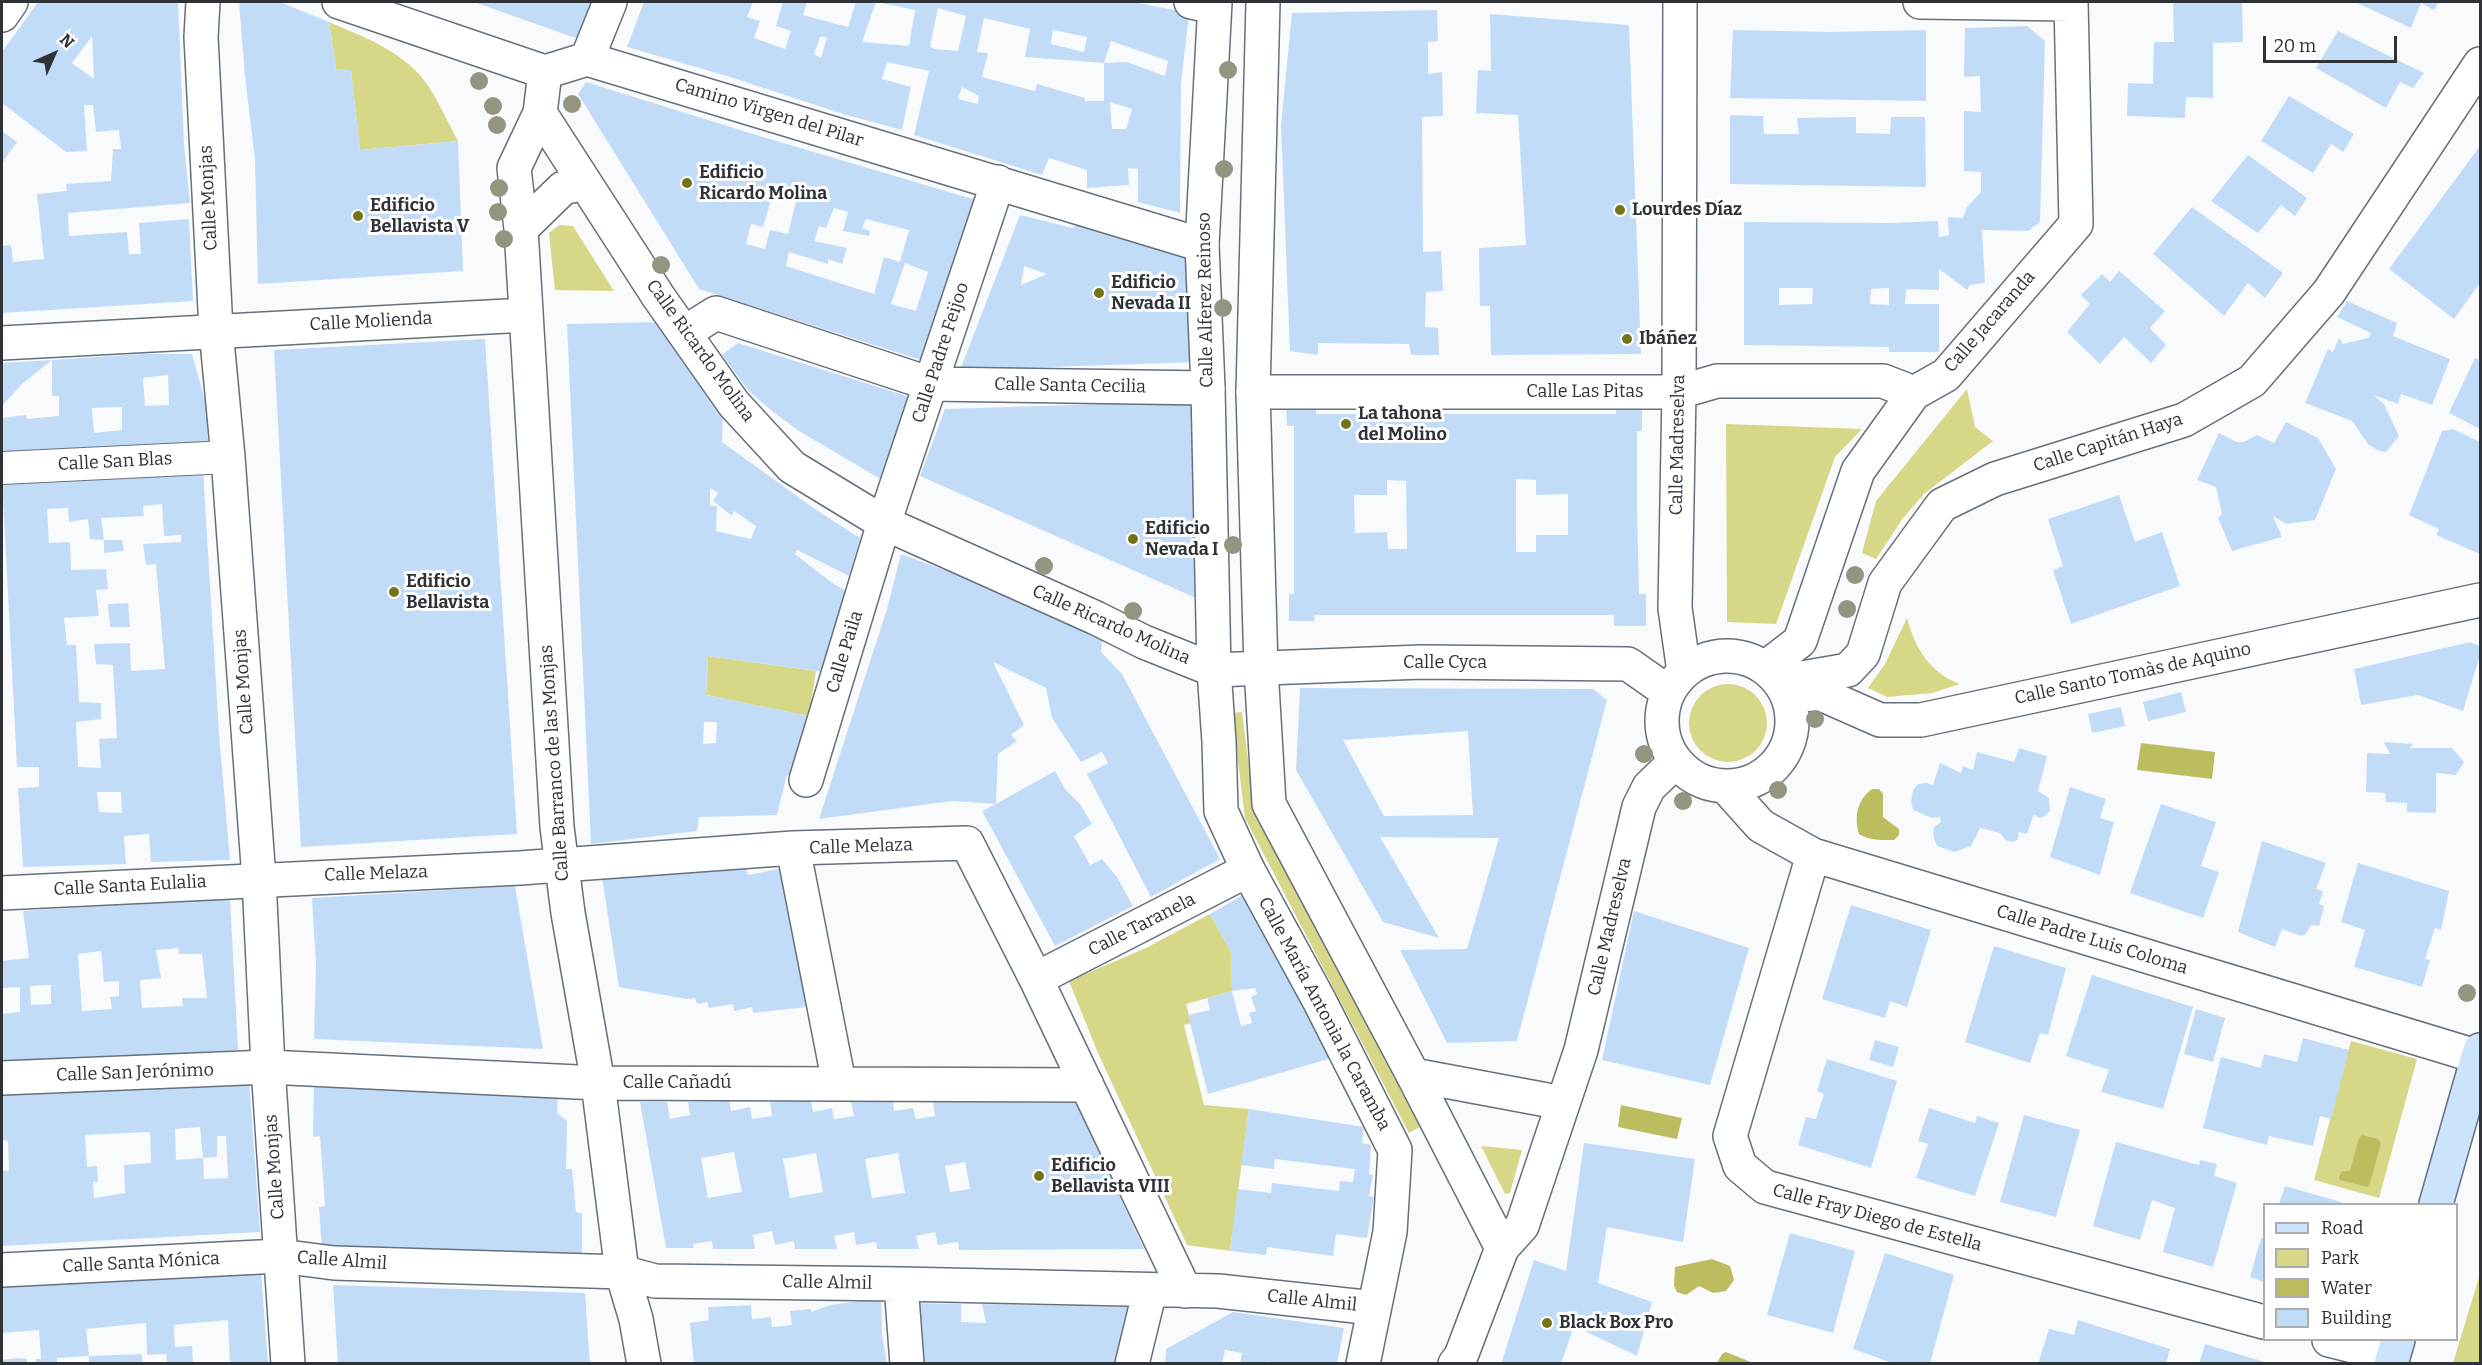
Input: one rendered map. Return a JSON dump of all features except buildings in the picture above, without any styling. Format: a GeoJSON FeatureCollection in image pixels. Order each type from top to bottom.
{"type":"FeatureCollection","features":[{"type":"Feature","properties":{"kind":"main road"},"geometry":{"type":"LineString","coordinates":[[2436,1203],[2480,1053]]}},
{"type":"Feature","properties":{"kind":"street"},"geometry":{"type":"LineString","coordinates":[[2,15],[11,2]]}},
{"type":"Feature","properties":{"kind":"street","name":"Calle Monjas"},"geometry":{"type":"LineString","coordinates":[[203,2],[201,37],[216,330],[228,457],[259,879],[268,1067],[288,1364]]}},
{"type":"Feature","properties":{"kind":"street"},"geometry":{"type":"LineString","coordinates":[[339,2],[544,72],[587,59],[610,2]]}},
{"type":"Feature","properties":{"kind":"street"},"geometry":{"type":"LineString","coordinates":[[1263,2],[1253,392],[1261,668],[1269,804],[1502,1248],[1461,1356],[1455,1364]]}},
{"type":"Feature","properties":{"kind":"street","name":"Calle Madreselva"},"geometry":{"type":"LineString","coordinates":[[1676,682],[1675,608],[1680,392],[1680,2]]}},
{"type":"Feature","properties":{"kind":"street"},"geometry":{"type":"LineString","coordinates":[[1920,2],[2072,2]]}},
{"type":"Feature","properties":{"kind":"street","name":"Calle Jacaranda"},"geometry":{"type":"LineString","coordinates":[[1777,682],[1800,641],[1858,471],[1914,393],[1946,375],[2076,224],[2072,2]]}},
{"type":"Feature","properties":{"kind":"street","name":"Calle Alferez Reinoso"},"geometry":{"type":"LineString","coordinates":[[1206,4],[1202,245],[1208,387],[1214,670]]}},
{"type":"Feature","properties":{"kind":"street","name":"Camino Virgen del Pilar"},"geometry":{"type":"LineString","coordinates":[[587,59],[1202,245]]}},
{"type":"Feature","properties":{"kind":"street","name":"Calle Capitán Haya"},"geometry":{"type":"LineString","coordinates":[[1777,682],[1848,670],[1863,654],[1885,583],[1942,505],[1995,478],[2184,420],[2252,381],[2328,292],[2481,64]]}},
{"type":"Feature","properties":{"kind":"street"},"geometry":{"type":"LineString","coordinates":[[540,113],[544,72]]}},
{"type":"Feature","properties":{"kind":"street","name":"Calle Ricardo Molina"},"geometry":{"type":"LineString","coordinates":[[540,113],[684,333],[734,404],[792,467],[884,523],[1096,618],[1144,642],[1214,670]]}},
{"type":"Feature","properties":{"kind":"street","name":"Calle Barranco de las Monjas"},"geometry":{"type":"LineString","coordinates":[[540,113],[514,168],[521,229],[561,865],[598,1083],[622,1272],[636,1319],[644,1364]]}},
{"type":"Feature","properties":{"kind":"street","name":"Calle Padre Feijoo"},"geometry":{"type":"LineString","coordinates":[[884,523],[998,182]]}},
{"type":"Feature","properties":{"kind":"street"},"geometry":{"type":"LineString","coordinates":[[521,229],[563,188],[585,183]]}},
{"type":"Feature","properties":{"kind":"street","name":"Calle Santa Cecilia"},"geometry":{"type":"LineString","coordinates":[[684,333],[716,313],[931,384],[1208,387]]}},
{"type":"Feature","properties":{"kind":"street","name":"Calle Molienda"},"geometry":{"type":"LineString","coordinates":[[2,343],[526,315]]}},
{"type":"Feature","properties":{"kind":"street","name":"Calle Las Pitas"},"geometry":{"type":"LineString","coordinates":[[1253,392],[1680,392],[1717,381],[1883,381],[1914,393]]}},
{"type":"Feature","properties":{"kind":"street","name":"Calle San Blas"},"geometry":{"type":"LineString","coordinates":[[2,468],[228,457]]}},
{"type":"Feature","properties":{"kind":"street","name":"Calle Paila"},"geometry":{"type":"LineString","coordinates":[[806,780],[884,523]]}},
{"type":"Feature","properties":{"kind":"street","name":"Calle Santo Tomàs de Aquino"},"geometry":{"type":"LineString","coordinates":[[1777,682],[1821,694],[1880,720],[1921,720],[2481,600]]}},
{"type":"Feature","properties":{"kind":"street"},"geometry":{"type":"LineString","coordinates":[[1724,656],[1746,658],[1777,682],[1792,717],[1790,738],[1781,758],[1766,774],[1747,783],[1726,787],[1706,783],[1689,774],[1676,761],[1666,745],[1661,728],[1662,709],[1676,682],[1702,660],[1724,656]]}},
{"type":"Feature","properties":{"kind":"street","name":"Calle Cyca"},"geometry":{"type":"LineString","coordinates":[[1214,670],[1422,662],[1628,664],[1676,682]]}},
{"type":"Feature","properties":{"kind":"street","name":"Calle María Antonia la Caramba"},"geometry":{"type":"LineString","coordinates":[[1214,670],[1221,811],[1248,870],[1319,1000],[1395,1150],[1390,1232],[1362,1364]]}},
{"type":"Feature","properties":{"kind":"street","name":"Calle Madreselva"},"geometry":{"type":"LineString","coordinates":[[1502,1248],[1522,1226],[1581,1050],[1639,807],[1649,787],[1676,761]]}},
{"type":"Feature","properties":{"kind":"street","name":"Calle Padre Luis Coloma"},"geometry":{"type":"LineString","coordinates":[[1726,787],[1761,826],[1813,855],[2480,1053]]}},
{"type":"Feature","properties":{"kind":"street","name":"Calle Melaza"},"geometry":{"type":"LineString","coordinates":[[259,879],[509,869],[793,848],[967,843],[1036,980],[1185,1291]]}},
{"type":"Feature","properties":{"kind":"street"},"geometry":{"type":"LineString","coordinates":[[793,848],[839,1083]]}},
{"type":"Feature","properties":{"kind":"street","name":"Calle Fray Diego de Estella"},"geometry":{"type":"LineString","coordinates":[[1813,855],[1730,1136],[1740,1166],[1765,1187],[2263,1321]]}},
{"type":"Feature","properties":{"kind":"street","name":"Calle Taranela"},"geometry":{"type":"LineString","coordinates":[[1036,980],[1248,870]]}},
{"type":"Feature","properties":{"kind":"street","name":"Calle Santa Eulalia"},"geometry":{"type":"LineString","coordinates":[[2,892],[259,879]]}},
{"type":"Feature","properties":{"kind":"street","name":"Calle Cañadú"},"geometry":{"type":"LineString","coordinates":[[268,1067],[598,1083],[1087,1085]]}},
{"type":"Feature","properties":{"kind":"street","name":"Calle San Jerónimo"},"geometry":{"type":"LineString","coordinates":[[2,1078],[268,1067]]}},
{"type":"Feature","properties":{"kind":"street"},"geometry":{"type":"LineString","coordinates":[[1413,1075],[1563,1103]]}},
{"type":"Feature","properties":{"kind":"street","name":"Calle Almil"},"geometry":{"type":"LineString","coordinates":[[280,1256],[334,1263],[622,1272],[655,1281],[901,1284],[1218,1292],[1374,1308]]}},
{"type":"Feature","properties":{"kind":"street","name":"Calle Santa Mónica"},"geometry":{"type":"LineString","coordinates":[[2,1270],[280,1256]]}},
{"type":"Feature","properties":{"kind":"street"},"geometry":{"type":"LineString","coordinates":[[901,1284],[907,1364]]}},
{"type":"Feature","properties":{"kind":"street"},"geometry":{"type":"LineString","coordinates":[[1132,1364],[1150,1290]]}},
{"type":"Feature","properties":{"kind":"street"},"geometry":{"type":"LineString","coordinates":[[2334,1341],[2394,1353]]}},
{"type":"Feature","properties":{"kind":"green space"},"geometry":{"type":"Polygon","coordinates":[[[329,22],[384,47],[409,64],[429,87],[458,141],[360,150],[351,71],[336,69],[329,22]]]}},
{"type":"Feature","properties":{"kind":"green space"},"geometry":{"type":"Polygon","coordinates":[[[559,225],[573,226],[614,291],[555,290],[549,233],[559,225]]]}},
{"type":"Feature","properties":{"kind":"green space"},"geometry":{"type":"Polygon","coordinates":[[[1967,389],[1975,427],[1993,441],[1924,494],[1903,518],[1876,559],[1862,553],[1876,501],[1967,389]]]}},
{"type":"Feature","properties":{"kind":"green space"},"geometry":{"type":"Polygon","coordinates":[[[1726,424],[1862,429],[1835,457],[1776,624],[1727,622],[1726,424]]]}},
{"type":"Feature","properties":{"kind":"green space"},"geometry":{"type":"Polygon","coordinates":[[[1907,618],[1914,639],[1925,658],[1940,673],[1960,684],[1932,693],[1887,697],[1868,688],[1885,664],[1907,618]]]}},
{"type":"Feature","properties":{"kind":"green space"},"geometry":{"type":"Polygon","coordinates":[[[708,656],[816,671],[809,716],[706,695],[708,656]]]}},
{"type":"Feature","properties":{"kind":"green space"},"geometry":{"type":"Polygon","coordinates":[[[1720,684],[1736,684],[1750,690],[1761,701],[1767,715],[1767,731],[1761,745],[1750,756],[1736,762],[1720,762],[1706,756],[1695,745],[1689,731],[1689,715],[1695,701],[1706,690],[1720,684]]]}},
{"type":"Feature","properties":{"kind":"green space"},"geometry":{"type":"Polygon","coordinates":[[[1242,712],[1255,814],[1420,1127],[1409,1133],[1245,818],[1232,713],[1242,712]]]}},
{"type":"Feature","properties":{"kind":"green space"},"geometry":{"type":"Polygon","coordinates":[[[1210,914],[1231,952],[1232,991],[1186,1004],[1191,1023],[1184,1025],[1204,1105],[1249,1109],[1230,1251],[1187,1245],[1098,1053],[1069,981],[1146,948],[1210,914]]]}},
{"type":"Feature","properties":{"kind":"green space"},"geometry":{"type":"Polygon","coordinates":[[[2351,1041],[2417,1059],[2379,1198],[2314,1180],[2351,1041]]]}},
{"type":"Feature","properties":{"kind":"green space"},"geometry":{"type":"Polygon","coordinates":[[[1481,1146],[1522,1150],[1510,1193],[1505,1194],[1481,1146]]]}},
{"type":"Feature","properties":{"kind":"green space"},"geometry":{"type":"Polygon","coordinates":[[[2480,1274],[2480,1363],[2453,1363],[2480,1274]]]}},
{"type":"Feature","properties":{"kind":"water"},"geometry":{"type":"Polygon","coordinates":[[[2141,743],[2215,752],[2212,779],[2137,770],[2141,743]]]}},
{"type":"Feature","properties":{"kind":"water"},"geometry":{"type":"Polygon","coordinates":[[[1872,789],[1879,789],[1883,794],[1883,817],[1899,829],[1899,835],[1894,840],[1872,839],[1859,834],[1858,809],[1863,798],[1872,789]]]}},
{"type":"Feature","properties":{"kind":"water"},"geometry":{"type":"Polygon","coordinates":[[[1621,1105],[1682,1118],[1677,1139],[1618,1127],[1621,1105]]]}},
{"type":"Feature","properties":{"kind":"water"},"geometry":{"type":"Polygon","coordinates":[[[2362,1135],[2378,1139],[2381,1143],[2367,1187],[2340,1180],[2339,1177],[2342,1171],[2350,1171],[2359,1138],[2362,1135]]]}},
{"type":"Feature","properties":{"kind":"water"},"geometry":{"type":"Polygon","coordinates":[[[1712,1259],[1730,1266],[1734,1280],[1726,1291],[1713,1293],[1699,1286],[1686,1295],[1677,1292],[1674,1286],[1675,1267],[1712,1259]]]}},
{"type":"Feature","properties":{"kind":"water"},"geometry":{"type":"Polygon","coordinates":[[[1726,1352],[1753,1363],[1717,1363],[1722,1354],[1726,1352]]]}},
{"type":"Feature","properties":{"kind":"place","name":"Edificio Ricardo Molina"},"geometry":{"type":"Point","coordinates":[687,183]}},
{"type":"Feature","properties":{"kind":"place","name":"Lourdes Díaz"},"geometry":{"type":"Point","coordinates":[1620,210]}},
{"type":"Feature","properties":{"kind":"place","name":"Edificio Bellavista V"},"geometry":{"type":"Point","coordinates":[358,216]}},
{"type":"Feature","properties":{"kind":"place","name":"Edificio Nevada II"},"geometry":{"type":"Point","coordinates":[1099,293]}},
{"type":"Feature","properties":{"kind":"place","name":"Ibáñez"},"geometry":{"type":"Point","coordinates":[1627,339]}},
{"type":"Feature","properties":{"kind":"place","name":"La tahona del Molino"},"geometry":{"type":"Point","coordinates":[1346,424]}},
{"type":"Feature","properties":{"kind":"place","name":"Edificio Nevada I"},"geometry":{"type":"Point","coordinates":[1133,539]}},
{"type":"Feature","properties":{"kind":"place","name":"Edificio Bellavista"},"geometry":{"type":"Point","coordinates":[394,592]}},
{"type":"Feature","properties":{"kind":"place","name":"Edificio Bellavista VIII"},"geometry":{"type":"Point","coordinates":[1039,1176]}},
{"type":"Feature","properties":{"kind":"place","name":"Black Box Pro"},"geometry":{"type":"Point","coordinates":[1547,1323]}}]}
